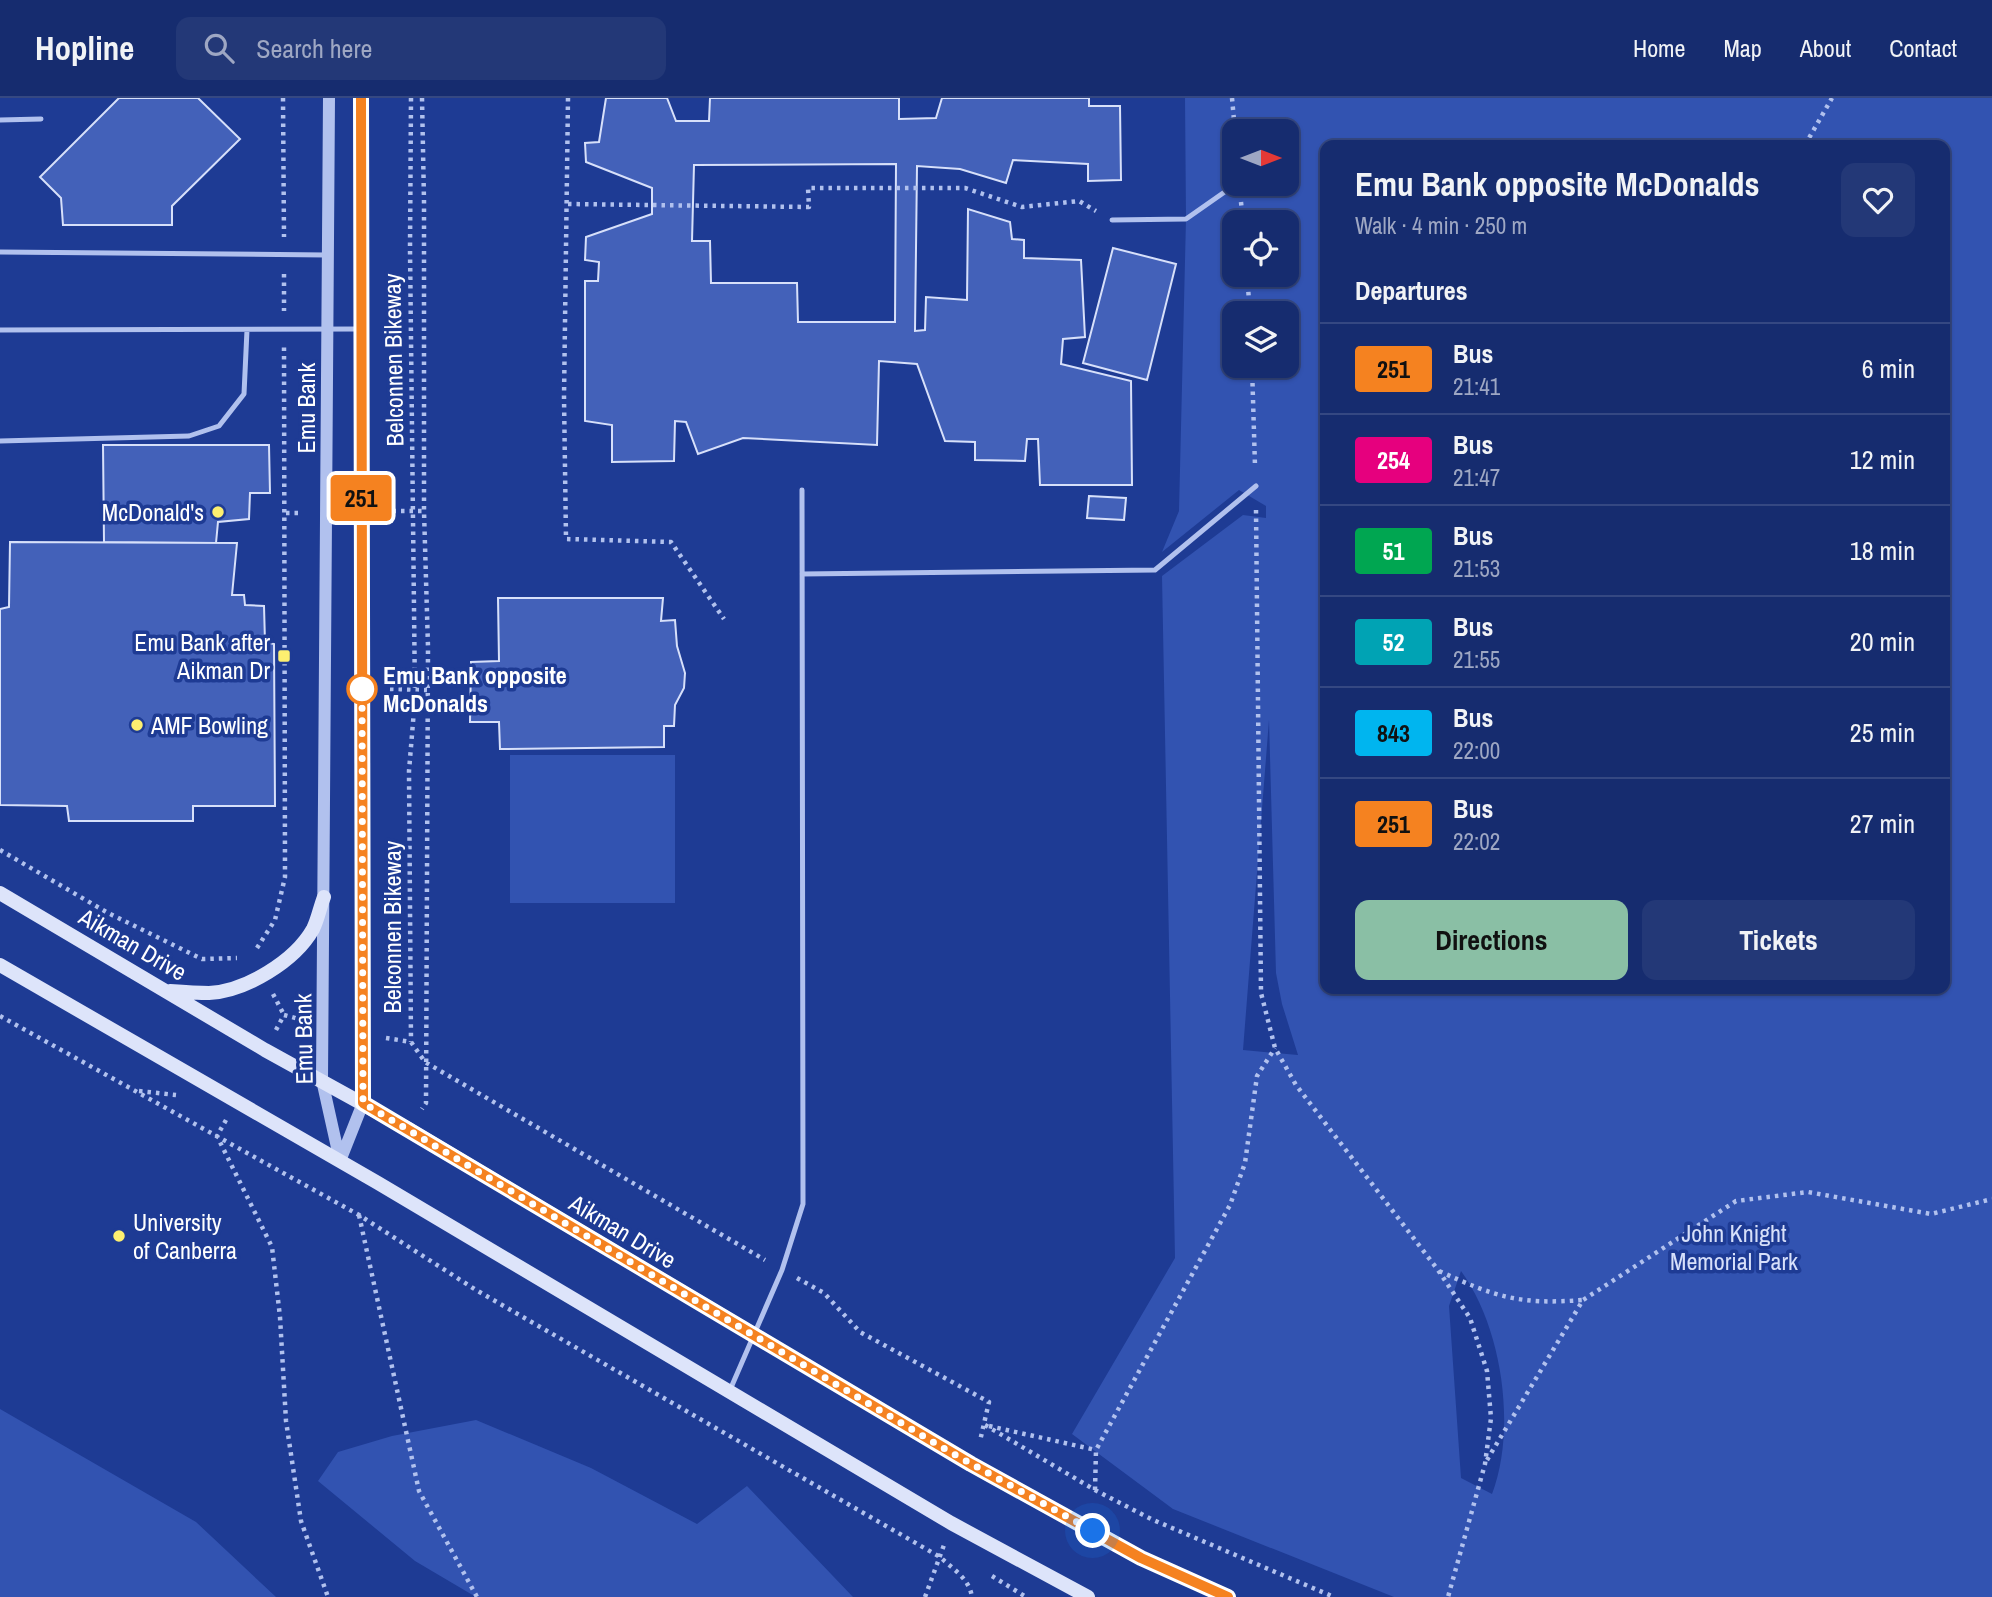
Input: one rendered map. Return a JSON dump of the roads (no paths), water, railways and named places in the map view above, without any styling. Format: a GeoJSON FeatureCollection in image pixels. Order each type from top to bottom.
{"type":"FeatureCollection","features":[{"type":"Feature","properties":{"kind":"main road","name":"Aikman Drive"},"geometry":{"type":"LineString","coordinates":[[0,893],[265,1050],[410,1130],[996,1478],[1141,1558],[1228,1597]]}},
{"type":"Feature","properties":{"kind":"main road"},"geometry":{"type":"LineString","coordinates":[[169,991],[211,993],[238,987],[264,975],[281,964],[314,928],[324,897]]}},
{"type":"Feature","properties":{"kind":"main road"},"geometry":{"type":"LineString","coordinates":[[0,965],[379,1183],[951,1523],[1088,1597]]}},
{"type":"Feature","properties":{"kind":"street","name":"Emu Bank"},"geometry":{"type":"LineString","coordinates":[[329,98],[322,1080],[340,1161]]}},
{"type":"Feature","properties":{"kind":"street"},"geometry":{"type":"LineString","coordinates":[[340,1161],[363,1103],[360,98]]}},
{"type":"Feature","properties":{"kind":"lane"},"geometry":{"type":"LineString","coordinates":[[0,120],[41,119]]}},
{"type":"Feature","properties":{"kind":"lane"},"geometry":{"type":"LineString","coordinates":[[1112,220],[1186,219],[1222,194]]}},
{"type":"Feature","properties":{"kind":"lane"},"geometry":{"type":"LineString","coordinates":[[0,253],[328,255]]}},
{"type":"Feature","properties":{"kind":"lane"},"geometry":{"type":"LineString","coordinates":[[0,330],[361,330]]}},
{"type":"Feature","properties":{"kind":"lane"},"geometry":{"type":"LineString","coordinates":[[0,441],[189,436],[219,426],[244,394],[247,330]]}},
{"type":"Feature","properties":{"kind":"lane"},"geometry":{"type":"LineString","coordinates":[[802,574],[1155,570],[1256,486]]}},
{"type":"Feature","properties":{"kind":"lane"},"geometry":{"type":"LineString","coordinates":[[729,1391],[782,1270],[803,1204],[802,490]]}},
{"type":"Feature","properties":{"kind":"place","name":"McDonald's"},"geometry":{"type":"Point","coordinates":[218,512]}},
{"type":"Feature","properties":{"kind":"place","name":"Emu Bank after Aikman Dr"},"geometry":{"type":"Point","coordinates":[284,656]}},
{"type":"Feature","properties":{"kind":"place","name":"Emu Bank opposite McDonalds"},"geometry":{"type":"Point","coordinates":[362,689]}},
{"type":"Feature","properties":{"kind":"place","name":"AMF Bowling"},"geometry":{"type":"Point","coordinates":[137,725]}},
{"type":"Feature","properties":{"kind":"place","name":"University of Canberra"},"geometry":{"type":"Point","coordinates":[119,1236]}},
{"type":"Feature","properties":{"kind":"park label","name":"John Knight Memorial Park"},"geometry":{"type":"Point","coordinates":[1734,1247]}}]}
